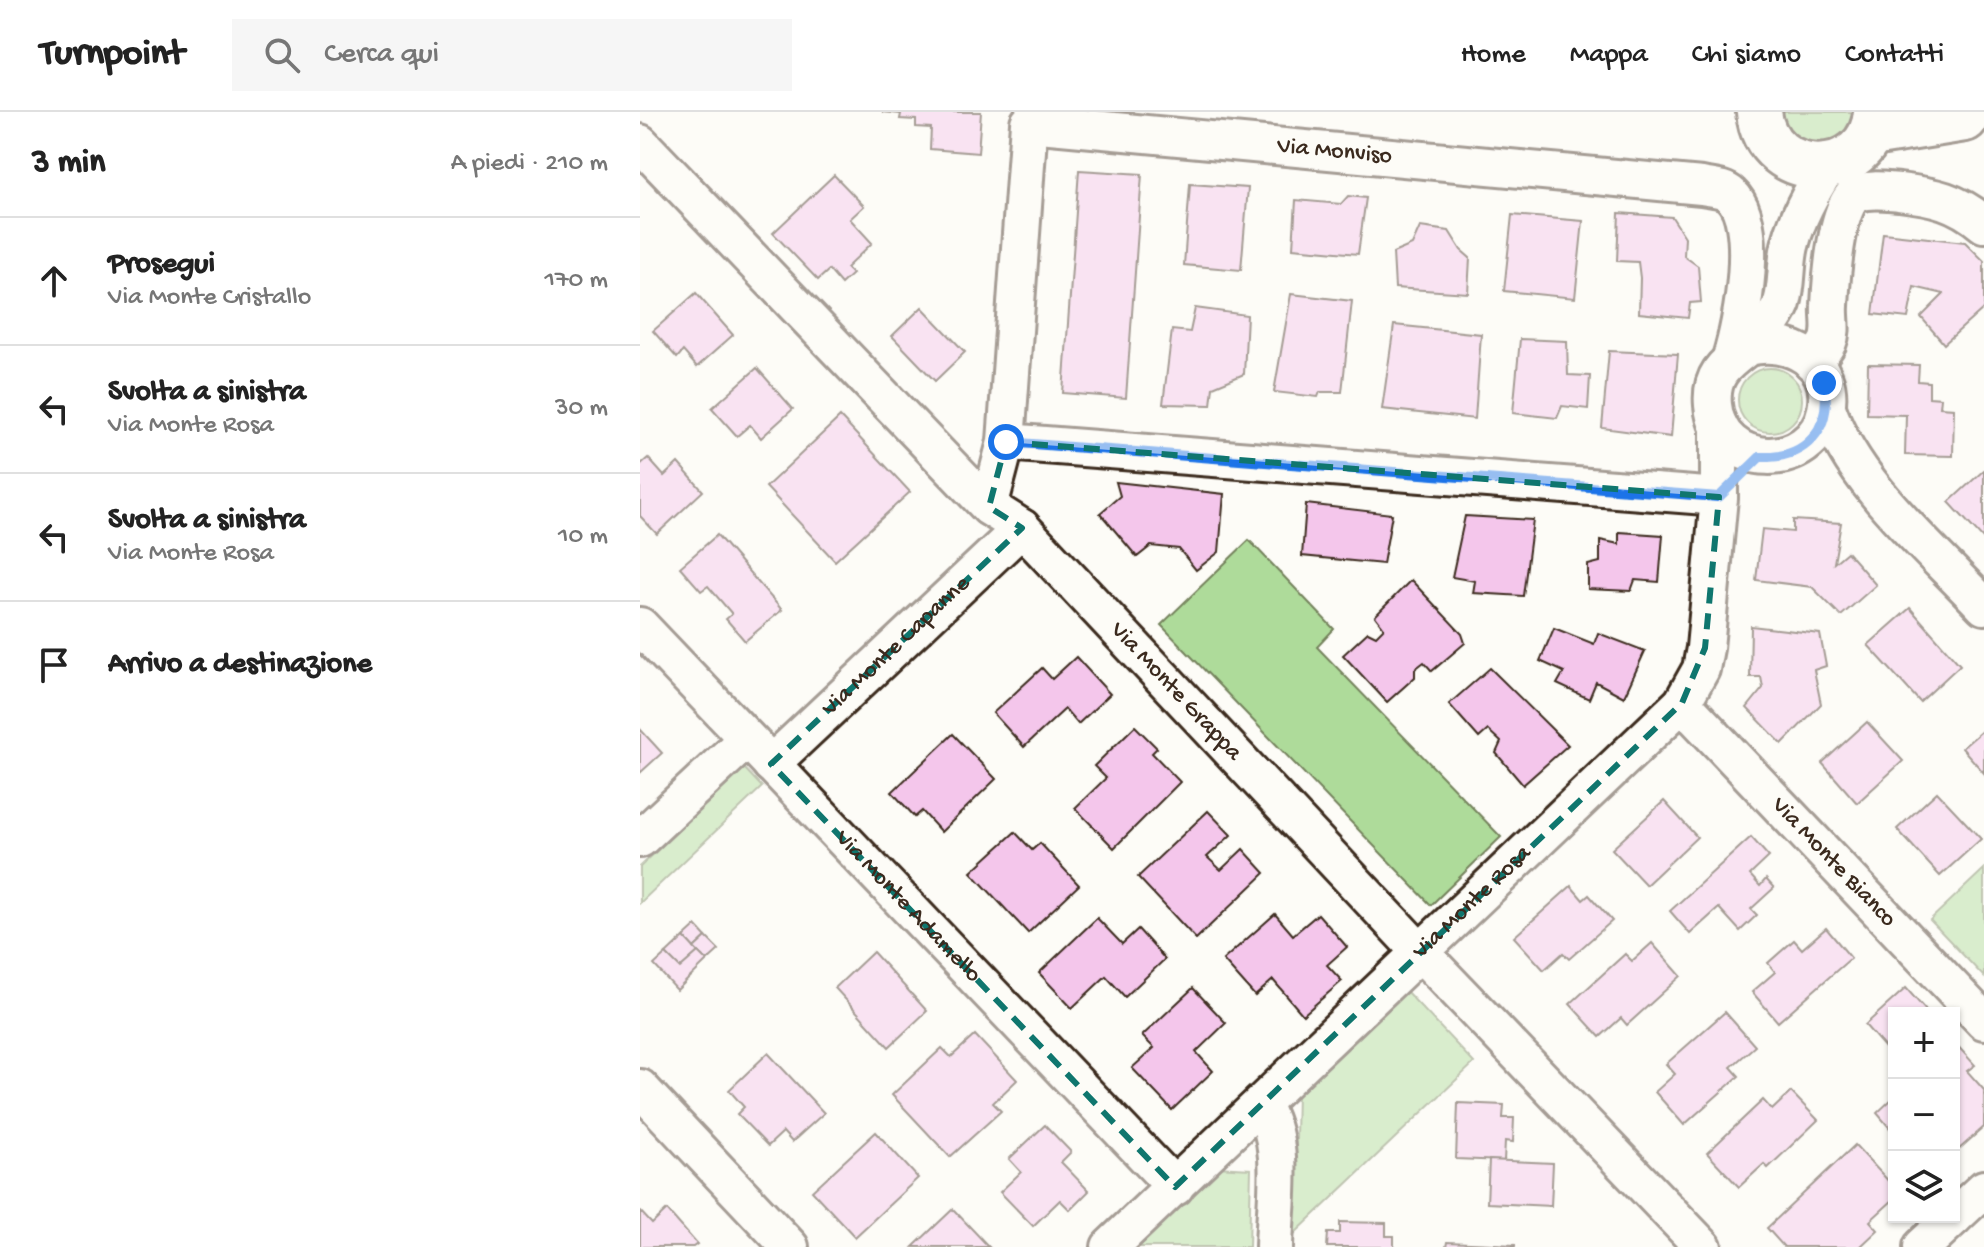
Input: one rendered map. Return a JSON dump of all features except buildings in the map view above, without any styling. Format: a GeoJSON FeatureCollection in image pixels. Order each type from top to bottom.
{"type":"FeatureCollection","features":[{"type":"Feature","properties":{"kind":"main road"},"geometry":{"type":"LineString","coordinates":[[1731,112],[1764,126],[1780,153],[1795,162],[1811,166],[1828,166],[1861,149],[1874,123],[1964,117]]}},
{"type":"Feature","properties":{"kind":"street","name":"Via Monviso"},"geometry":{"type":"LineString","coordinates":[[989,507],[1006,442],[1029,123],[1702,186],[1728,191],[1745,219],[1747,265],[1738,337],[1739,353]]}},
{"type":"Feature","properties":{"kind":"street","name":"Via Monte Rosa"},"geometry":{"type":"LineString","coordinates":[[1110,1247],[1682,703],[1701,669],[1705,648],[1719,497],[1719,426],[1713,395],[1718,375],[1765,329],[1782,303],[1790,242],[1785,189],[1764,126]]}},
{"type":"Feature","properties":{"kind":"street","name":"Via Monte Grappa"},"geometry":{"type":"LineString","coordinates":[[640,143],[989,507],[1022,528],[1420,952],[1703,1247]]}},
{"type":"Feature","properties":{"kind":"street","name":"Via Monte Rosa"},"geometry":{"type":"LineString","coordinates":[[1790,242],[1803,210],[1828,166]]}},
{"type":"Feature","properties":{"kind":"street"},"geometry":{"type":"LineString","coordinates":[[1739,353],[1763,343],[1779,344],[1803,355],[1827,343],[1841,221],[1844,206],[1856,194],[1877,190],[1950,201],[1984,224]]}},
{"type":"Feature","properties":{"kind":"street"},"geometry":{"type":"LineString","coordinates":[[1745,290],[1758,299],[1795,308],[1829,308]]}},
{"type":"Feature","properties":{"kind":"street","name":"Via Monte Rosa"},"geometry":{"type":"LineString","coordinates":[[1782,303],[1803,355],[1824,383],[1827,408],[1845,451],[1868,484]]}},
{"type":"Feature","properties":{"kind":"street"},"geometry":{"type":"LineString","coordinates":[[1006,442],[1719,497],[1772,456],[1799,449],[1813,438],[1827,408]]}},
{"type":"Feature","properties":{"kind":"street"},"geometry":{"type":"LineString","coordinates":[[1719,426],[1734,445],[1772,456],[1818,463],[1868,484],[1984,606]]}},
{"type":"Feature","properties":{"kind":"street","name":"Via Monte Capanne"},"geometry":{"type":"LineString","coordinates":[[640,839],[759,751],[1022,528]]}},
{"type":"Feature","properties":{"kind":"street","name":"Via Monte Adamello"},"geometry":{"type":"LineString","coordinates":[[640,626],[1175,1187]]}},
{"type":"Feature","properties":{"kind":"street","name":"Via Monte Bianco"},"geometry":{"type":"LineString","coordinates":[[1682,703],[1984,1021]]}},
{"type":"Feature","properties":{"kind":"street"},"geometry":{"type":"LineString","coordinates":[[640,1088],[790,1247]]}},
{"type":"Feature","properties":{"kind":"street"},"geometry":{"type":"LineString","coordinates":[[1261,1104],[1270,1118],[1276,1157],[1274,1247]]}},
{"type":"Feature","properties":{"kind":"street"},"geometry":{"type":"LineString","coordinates":[[1960,1211],[1984,1189]]}},
{"type":"Feature","properties":{"kind":"street"},"geometry":{"type":"LineString","coordinates":[[1922,1247],[1948,1223]]}},
{"type":"Feature","properties":{"kind":"highlighted area"},"geometry":{"type":"Polygon","coordinates":[[[1006,442],[1719,497],[1705,648],[1682,703],[1175,1187],[771,764],[1022,528],[989,507],[1006,442]]]}},
{"type":"Feature","properties":{"kind":"green space"},"geometry":{"type":"Polygon","coordinates":[[[1778,112],[1857,112],[1851,127],[1842,137],[1814,147],[1784,130],[1778,112]]]}},
{"type":"Feature","properties":{"kind":"green space"},"geometry":{"type":"Polygon","coordinates":[[[1770,368],[1788,374],[1796,382],[1802,400],[1796,418],[1788,426],[1770,432],[1752,426],[1744,418],[1738,400],[1744,382],[1752,374],[1770,368]]]}},
{"type":"Feature","properties":{"kind":"green space"},"geometry":{"type":"Polygon","coordinates":[[[1249,540],[1334,629],[1317,647],[1501,837],[1431,905],[1161,625],[1249,540]]]}},
{"type":"Feature","properties":{"kind":"green space"},"geometry":{"type":"Polygon","coordinates":[[[744,768],[762,787],[640,903],[640,867],[744,768]]]}},
{"type":"Feature","properties":{"kind":"green space"},"geometry":{"type":"Polygon","coordinates":[[[1984,869],[1984,977],[1930,920],[1984,869]]]}},
{"type":"Feature","properties":{"kind":"green space"},"geometry":{"type":"Polygon","coordinates":[[[1405,990],[1474,1063],[1294,1234],[1297,1092],[1405,990]]]}},
{"type":"Feature","properties":{"kind":"green space"},"geometry":{"type":"Polygon","coordinates":[[[1215,1167],[1251,1169],[1249,1247],[1132,1247],[1215,1167]]]}},
{"type":"Feature","properties":{"kind":"route"},"geometry":{"type":"LineString","coordinates":[[1006,442],[1719,497],[1760,457],[1784,456],[1813,438],[1827,408],[1824,383]]}}]}
